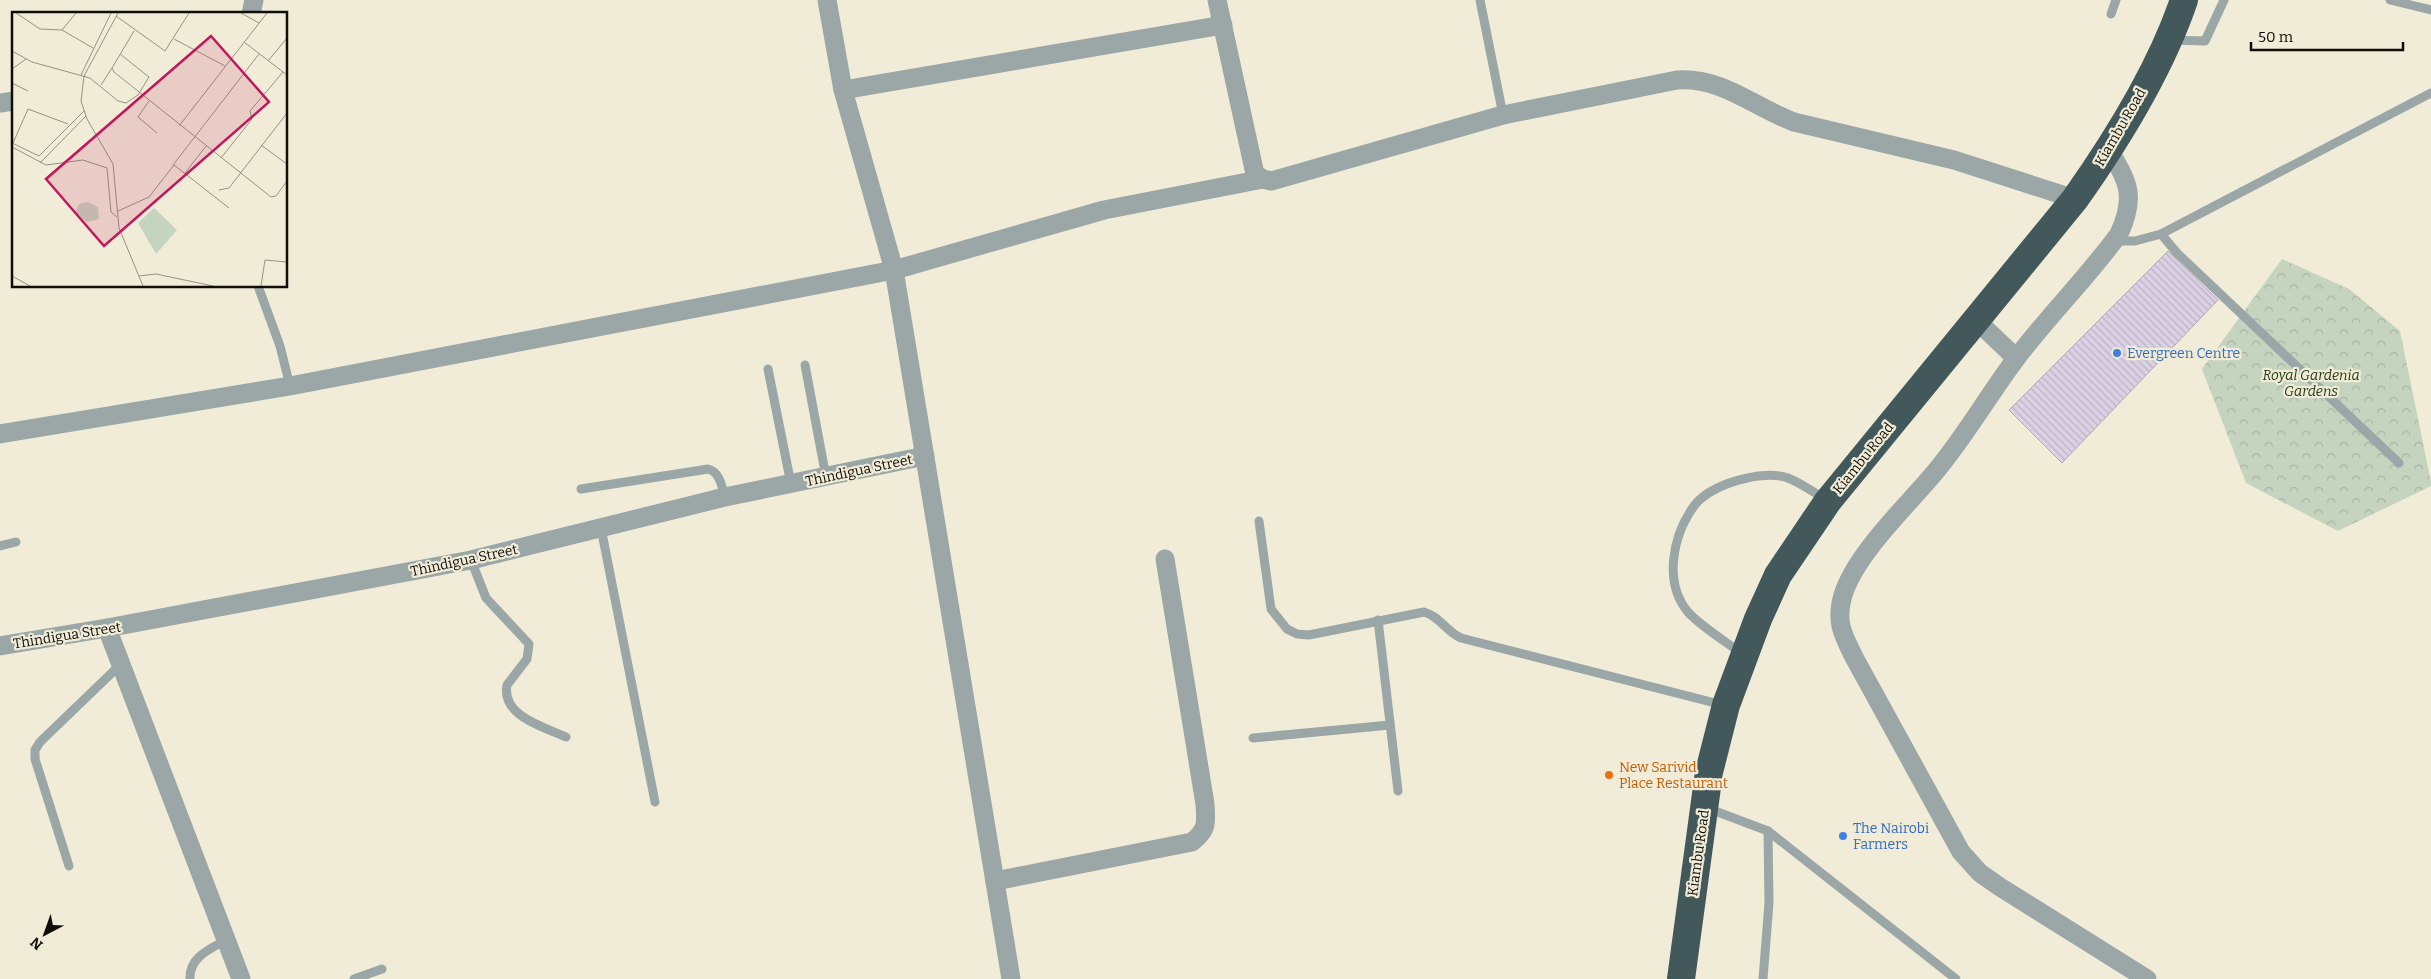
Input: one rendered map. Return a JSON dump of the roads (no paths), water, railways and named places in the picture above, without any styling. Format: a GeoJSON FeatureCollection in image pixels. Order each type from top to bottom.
{"type":"FeatureCollection","features":[{"type":"Feature","properties":{"kind":"highway","name":"Kiambu Road"},"geometry":{"type":"LineString","coordinates":[[1681,979],[1709,772],[1726,705],[1778,574],[1828,501],[2075,199],[2109,151],[2168,40],[2184,0]]}},
{"type":"Feature","properties":{"kind":"street"},"geometry":{"type":"LineString","coordinates":[[827,0],[843,90],[894,270],[1011,979]]}},
{"type":"Feature","properties":{"kind":"street"},"geometry":{"type":"LineString","coordinates":[[1217,0],[1255,174],[1263,180]]}},
{"type":"Feature","properties":{"kind":"street"},"geometry":{"type":"LineString","coordinates":[[843,90],[1223,25]]}},
{"type":"Feature","properties":{"kind":"street"},"geometry":{"type":"LineString","coordinates":[[0,434],[290,386],[894,270],[1104,210],[1263,180],[1271,181],[1503,115],[1677,80],[1693,79],[1711,82],[1794,122],[1954,160],[2075,199]]}},
{"type":"Feature","properties":{"kind":"street"},"geometry":{"type":"LineString","coordinates":[[2109,151],[2122,169],[2129,199],[2128,213],[2114,241],[2016,358],[1938,469],[1870,548],[1853,572],[1844,592],[1839,613],[1842,633],[1961,852],[1980,873],[2000,887],[2148,979]]}},
{"type":"Feature","properties":{"kind":"street"},"geometry":{"type":"LineString","coordinates":[[1976,320],[2016,358]]}},
{"type":"Feature","properties":{"kind":"street","name":"Thindigua Street"},"geometry":{"type":"LineString","coordinates":[[0,646],[107,628],[471,560],[725,497],[925,456]]}},
{"type":"Feature","properties":{"kind":"street"},"geometry":{"type":"LineString","coordinates":[[995,881],[1192,842],[1203,833],[1206,823],[1205,804],[1166,559]]}},
{"type":"Feature","properties":{"kind":"street"},"geometry":{"type":"LineString","coordinates":[[107,628],[241,979]]}},
{"type":"Feature","properties":{"kind":"lane"},"geometry":{"type":"LineString","coordinates":[[1480,0],[1503,115]]}},
{"type":"Feature","properties":{"kind":"lane"},"geometry":{"type":"LineString","coordinates":[[2111,14],[2116,0]]}},
{"type":"Feature","properties":{"kind":"lane"},"geometry":{"type":"LineString","coordinates":[[2168,40],[2205,42],[2224,0]]}},
{"type":"Feature","properties":{"kind":"lane"},"geometry":{"type":"LineString","coordinates":[[2390,0],[2431,10]]}},
{"type":"Feature","properties":{"kind":"lane"},"geometry":{"type":"LineString","coordinates":[[2114,241],[2135,241],[2161,234],[2431,93]]}},
{"type":"Feature","properties":{"kind":"lane"},"geometry":{"type":"LineString","coordinates":[[2161,234],[2177,254],[2399,463]]}},
{"type":"Feature","properties":{"kind":"lane"},"geometry":{"type":"LineString","coordinates":[[259,288],[280,346],[290,386]]}},
{"type":"Feature","properties":{"kind":"lane"},"geometry":{"type":"LineString","coordinates":[[805,365],[826,477]]}},
{"type":"Feature","properties":{"kind":"lane"},"geometry":{"type":"LineString","coordinates":[[768,369],[791,484]]}},
{"type":"Feature","properties":{"kind":"lane"},"geometry":{"type":"LineString","coordinates":[[581,489],[708,469],[714,470],[718,476],[725,497]]}},
{"type":"Feature","properties":{"kind":"lane"},"geometry":{"type":"LineString","coordinates":[[1744,656],[1688,612],[1674,585],[1674,558],[1679,533],[1695,504],[1726,483],[1755,476],[1788,478],[1828,501]]}},
{"type":"Feature","properties":{"kind":"lane"},"geometry":{"type":"LineString","coordinates":[[1259,521],[1271,609],[1287,630],[1297,634],[1309,635],[1424,612],[1432,614],[1453,634],[1461,638],[1726,705]]}},
{"type":"Feature","properties":{"kind":"lane"},"geometry":{"type":"LineString","coordinates":[[601,528],[655,802]]}},
{"type":"Feature","properties":{"kind":"lane"},"geometry":{"type":"LineString","coordinates":[[0,546],[16,542]]}},
{"type":"Feature","properties":{"kind":"lane"},"geometry":{"type":"LineString","coordinates":[[471,560],[486,598],[529,644],[527,659],[507,685],[508,699],[519,715],[566,737]]}},
{"type":"Feature","properties":{"kind":"lane"},"geometry":{"type":"LineString","coordinates":[[1378,620],[1398,791]]}},
{"type":"Feature","properties":{"kind":"lane"},"geometry":{"type":"LineString","coordinates":[[69,866],[35,759],[35,750],[40,742],[121,664]]}},
{"type":"Feature","properties":{"kind":"lane"},"geometry":{"type":"LineString","coordinates":[[1253,738],[1390,724]]}},
{"type":"Feature","properties":{"kind":"lane"},"geometry":{"type":"LineString","coordinates":[[1704,807],[1768,831],[1956,979]]}},
{"type":"Feature","properties":{"kind":"lane"},"geometry":{"type":"LineString","coordinates":[[1763,979],[1769,903],[1768,831]]}},
{"type":"Feature","properties":{"kind":"lane"},"geometry":{"type":"LineString","coordinates":[[190,979],[190,970],[197,959],[226,940]]}},
{"type":"Feature","properties":{"kind":"lane"},"geometry":{"type":"LineString","coordinates":[[354,979],[382,969]]}},
{"type":"Feature","properties":{"kind":"place","name":"Evergreen Centre"},"geometry":{"type":"Point","coordinates":[2117,353]}},
{"type":"Feature","properties":{"kind":"place","name":"New Sarivid Place Restaurant"},"geometry":{"type":"Point","coordinates":[1609,775]}},
{"type":"Feature","properties":{"kind":"place","name":"The Nairobi Farmers"},"geometry":{"type":"Point","coordinates":[1843,836]}},
{"type":"Feature","properties":{"kind":"park label","name":"Royal Gardenia Gardens"},"geometry":{"type":"Point","coordinates":[2311,384]}}]}
